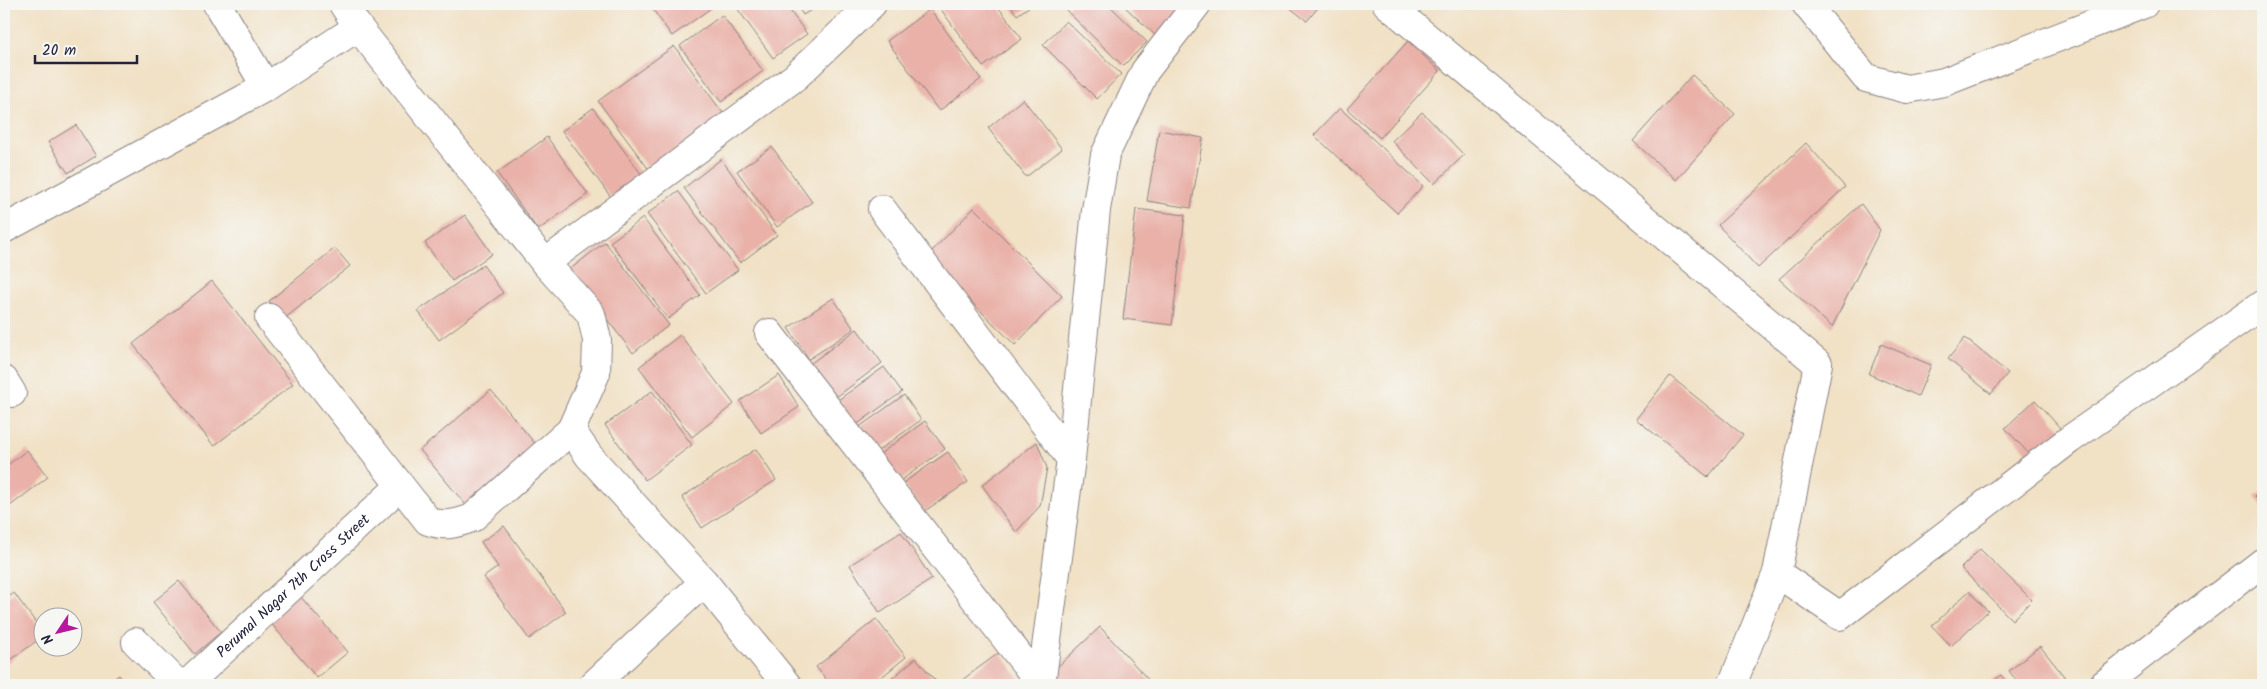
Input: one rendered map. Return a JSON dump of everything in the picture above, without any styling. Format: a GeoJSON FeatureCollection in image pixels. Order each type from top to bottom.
{"type":"FeatureCollection","features":[{"type":"Feature","properties":{"kind":"street"},"geometry":{"type":"LineString","coordinates":[[217,4],[266,87]]}},
{"type":"Feature","properties":{"kind":"street"},"geometry":{"type":"LineString","coordinates":[[269,318],[428,521],[440,526],[458,524],[472,518],[571,430],[596,373],[597,340],[591,314],[545,263],[358,27],[343,4]]}},
{"type":"Feature","properties":{"kind":"street"},"geometry":{"type":"LineString","coordinates":[[545,263],[796,77],[872,4]]}},
{"type":"Feature","properties":{"kind":"street"},"geometry":{"type":"LineString","coordinates":[[1041,685],[1071,459],[1096,210],[1105,155],[1145,71],[1198,4]]}},
{"type":"Feature","properties":{"kind":"street"},"geometry":{"type":"LineString","coordinates":[[1387,4],[1818,364],[1777,573],[1732,685]]}},
{"type":"Feature","properties":{"kind":"street"},"geometry":{"type":"LineString","coordinates":[[1806,4],[1866,78],[1907,89],[1944,82],[2144,4]]}},
{"type":"Feature","properties":{"kind":"street"},"geometry":{"type":"LineString","coordinates":[[4,228],[266,87],[358,27]]}},
{"type":"Feature","properties":{"kind":"street"},"geometry":{"type":"LineString","coordinates":[[882,209],[1071,459]]}},
{"type":"Feature","properties":{"kind":"street"},"geometry":{"type":"LineString","coordinates":[[1777,573],[1840,616],[2070,440],[2263,304]]}},
{"type":"Feature","properties":{"kind":"street"},"geometry":{"type":"LineString","coordinates":[[769,333],[1041,685]]}},
{"type":"Feature","properties":{"kind":"street"},"geometry":{"type":"LineString","coordinates":[[571,430],[589,456],[704,582],[787,685]]}},
{"type":"Feature","properties":{"kind":"street","name":"Perumal Nagar 7th Cross Street"},"geometry":{"type":"LineString","coordinates":[[186,685],[400,486]]}},
{"type":"Feature","properties":{"kind":"street"},"geometry":{"type":"LineString","coordinates":[[2103,685],[2263,562]]}},
{"type":"Feature","properties":{"kind":"street"},"geometry":{"type":"LineString","coordinates":[[593,685],[704,582]]}},
{"type":"Feature","properties":{"kind":"street"},"geometry":{"type":"LineString","coordinates":[[136,642],[179,685]]}},
{"type":"Feature","properties":{"kind":"building"},"geometry":{"type":"Polygon","coordinates":[[[649,4],[708,4],[711,8],[672,36],[649,4]]]}},
{"type":"Feature","properties":{"kind":"building"},"geometry":{"type":"Polygon","coordinates":[[[734,4],[785,4],[807,34],[773,58],[734,4]]]}},
{"type":"Feature","properties":{"kind":"building"},"geometry":{"type":"Polygon","coordinates":[[[796,4],[821,4],[803,15],[796,4]]]}},
{"type":"Feature","properties":{"kind":"building"},"geometry":{"type":"Polygon","coordinates":[[[937,4],[996,4],[1022,39],[983,67],[937,4]]]}},
{"type":"Feature","properties":{"kind":"building"},"geometry":{"type":"Polygon","coordinates":[[[1009,4],[1033,4],[1017,15],[1009,4]]]}},
{"type":"Feature","properties":{"kind":"building"},"geometry":{"type":"Polygon","coordinates":[[[1071,4],[1108,4],[1147,42],[1123,66],[1066,10],[1071,4]]]}},
{"type":"Feature","properties":{"kind":"building"},"geometry":{"type":"Polygon","coordinates":[[[1122,4],[1177,4],[1184,10],[1157,37],[1122,4]]]}},
{"type":"Feature","properties":{"kind":"building"},"geometry":{"type":"Polygon","coordinates":[[[1285,4],[1321,4],[1307,21],[1285,4]]]}},
{"type":"Feature","properties":{"kind":"building"},"geometry":{"type":"Polygon","coordinates":[[[930,9],[981,79],[939,111],[887,41],[930,9]]]}},
{"type":"Feature","properties":{"kind":"building"},"geometry":{"type":"Polygon","coordinates":[[[722,15],[763,71],[721,102],[680,46],[722,15]]]}},
{"type":"Feature","properties":{"kind":"building"},"geometry":{"type":"Polygon","coordinates":[[[1066,21],[1121,74],[1097,99],[1043,45],[1066,21]]]}},
{"type":"Feature","properties":{"kind":"building"},"geometry":{"type":"Polygon","coordinates":[[[1408,41],[1440,71],[1380,138],[1347,109],[1408,41]]]}},
{"type":"Feature","properties":{"kind":"building"},"geometry":{"type":"Polygon","coordinates":[[[674,46],[725,116],[650,171],[598,101],[674,46]]]}},
{"type":"Feature","properties":{"kind":"building"},"geometry":{"type":"Polygon","coordinates":[[[1692,75],[1735,114],[1676,180],[1633,141],[1692,75]]]}},
{"type":"Feature","properties":{"kind":"building"},"geometry":{"type":"Polygon","coordinates":[[[1023,99],[1062,149],[1026,177],[988,128],[1023,99]]]}},
{"type":"Feature","properties":{"kind":"building"},"geometry":{"type":"Polygon","coordinates":[[[593,108],[644,178],[613,200],[562,131],[593,108]]]}},
{"type":"Feature","properties":{"kind":"building"},"geometry":{"type":"Polygon","coordinates":[[[1340,108],[1423,186],[1397,213],[1314,135],[1340,108]]]}},
{"type":"Feature","properties":{"kind":"building"},"geometry":{"type":"Polygon","coordinates":[[[1422,112],[1464,155],[1434,184],[1392,141],[1422,112]]]}},
{"type":"Feature","properties":{"kind":"building"},"geometry":{"type":"Polygon","coordinates":[[[76,125],[96,156],[68,173],[48,142],[76,125]]]}},
{"type":"Feature","properties":{"kind":"building"},"geometry":{"type":"Polygon","coordinates":[[[1159,130],[1203,138],[1191,208],[1147,201],[1159,130]]]}},
{"type":"Feature","properties":{"kind":"building"},"geometry":{"type":"Polygon","coordinates":[[[547,137],[588,194],[538,230],[497,173],[547,137]]]}},
{"type":"Feature","properties":{"kind":"building"},"geometry":{"type":"Polygon","coordinates":[[[1806,143],[1845,187],[1758,268],[1718,225],[1806,143]]]}},
{"type":"Feature","properties":{"kind":"building"},"geometry":{"type":"Polygon","coordinates":[[[772,147],[812,202],[777,227],[737,171],[772,147]]]}},
{"type":"Feature","properties":{"kind":"building"},"geometry":{"type":"Polygon","coordinates":[[[721,159],[777,235],[740,263],[684,188],[721,159]]]}},
{"type":"Feature","properties":{"kind":"building"},"geometry":{"type":"Polygon","coordinates":[[[678,191],[738,270],[706,293],[647,214],[678,191]]]}},
{"type":"Feature","properties":{"kind":"building"},"geometry":{"type":"Polygon","coordinates":[[[1861,204],[1880,230],[1832,327],[1779,279],[1861,204]]]}},
{"type":"Feature","properties":{"kind":"building"},"geometry":{"type":"Polygon","coordinates":[[[974,208],[1062,296],[1015,345],[926,257],[974,208]]]}},
{"type":"Feature","properties":{"kind":"building"},"geometry":{"type":"Polygon","coordinates":[[[1136,209],[1185,215],[1172,325],[1123,319],[1136,209]]]}},
{"type":"Feature","properties":{"kind":"building"},"geometry":{"type":"Polygon","coordinates":[[[465,215],[492,254],[452,281],[425,243],[465,215]]]}},
{"type":"Feature","properties":{"kind":"building"},"geometry":{"type":"Polygon","coordinates":[[[643,218],[700,295],[668,319],[610,242],[643,218]]]}},
{"type":"Feature","properties":{"kind":"building"},"geometry":{"type":"Polygon","coordinates":[[[605,242],[669,325],[633,353],[569,270],[605,242]]]}},
{"type":"Feature","properties":{"kind":"building"},"geometry":{"type":"Polygon","coordinates":[[[335,248],[350,266],[284,319],[269,301],[335,248]]]}},
{"type":"Feature","properties":{"kind":"building"},"geometry":{"type":"Polygon","coordinates":[[[483,265],[503,293],[439,340],[418,311],[483,265]]]}},
{"type":"Feature","properties":{"kind":"building"},"geometry":{"type":"Polygon","coordinates":[[[212,281],[293,384],[214,446],[133,344],[212,281]]]}},
{"type":"Feature","properties":{"kind":"building"},"geometry":{"type":"Polygon","coordinates":[[[833,298],[854,329],[809,359],[788,328],[833,298]]]}},
{"type":"Feature","properties":{"kind":"building"},"geometry":{"type":"Polygon","coordinates":[[[857,329],[882,363],[835,398],[810,364],[857,329]]]}},
{"type":"Feature","properties":{"kind":"building"},"geometry":{"type":"Polygon","coordinates":[[[680,335],[734,404],[692,437],[639,367],[680,335]]]}},
{"type":"Feature","properties":{"kind":"building"},"geometry":{"type":"Polygon","coordinates":[[[1965,338],[2008,373],[1991,394],[1948,359],[1965,338]]]}},
{"type":"Feature","properties":{"kind":"building"},"geometry":{"type":"Polygon","coordinates":[[[1881,344],[1931,365],[1918,396],[1869,374],[1881,344]]]}},
{"type":"Feature","properties":{"kind":"building"},"geometry":{"type":"Polygon","coordinates":[[[884,367],[902,392],[856,425],[838,400],[884,367]]]}},
{"type":"Feature","properties":{"kind":"building"},"geometry":{"type":"Polygon","coordinates":[[[779,375],[799,407],[761,433],[740,401],[779,375]]]}},
{"type":"Feature","properties":{"kind":"building"},"geometry":{"type":"Polygon","coordinates":[[[1670,376],[1743,435],[1708,477],[1636,419],[1670,376]]]}},
{"type":"Feature","properties":{"kind":"building"},"geometry":{"type":"Polygon","coordinates":[[[491,390],[541,451],[470,510],[420,450],[491,390]]]}},
{"type":"Feature","properties":{"kind":"building"},"geometry":{"type":"Polygon","coordinates":[[[652,391],[692,445],[645,480],[605,425],[652,391]]]}},
{"type":"Feature","properties":{"kind":"building"},"geometry":{"type":"Polygon","coordinates":[[[904,395],[921,420],[876,452],[858,428],[904,395]]]}},
{"type":"Feature","properties":{"kind":"building"},"geometry":{"type":"Polygon","coordinates":[[[2035,400],[2061,429],[2031,456],[2005,428],[2035,400]]]}},
{"type":"Feature","properties":{"kind":"building"},"geometry":{"type":"Polygon","coordinates":[[[925,421],[945,449],[900,481],[880,454],[925,421]]]}},
{"type":"Feature","properties":{"kind":"building"},"geometry":{"type":"Polygon","coordinates":[[[1037,442],[1047,468],[1040,506],[1016,532],[982,485],[1037,442]]]}},
{"type":"Feature","properties":{"kind":"building"},"geometry":{"type":"Polygon","coordinates":[[[756,449],[776,480],[702,528],[682,497],[756,449]]]}},
{"type":"Feature","properties":{"kind":"building"},"geometry":{"type":"Polygon","coordinates":[[[27,450],[48,477],[10,506],[4,498],[4,468],[27,450]]]}},
{"type":"Feature","properties":{"kind":"building"},"geometry":{"type":"Polygon","coordinates":[[[948,452],[968,482],[923,512],[903,483],[948,452]]]}},
{"type":"Feature","properties":{"kind":"building"},"geometry":{"type":"Polygon","coordinates":[[[2263,490],[2263,507],[2255,496],[2263,490]]]}},
{"type":"Feature","properties":{"kind":"building"},"geometry":{"type":"Polygon","coordinates":[[[504,526],[566,612],[529,639],[484,577],[498,567],[481,542],[504,526]]]}},
{"type":"Feature","properties":{"kind":"building"},"geometry":{"type":"Polygon","coordinates":[[[901,532],[932,579],[880,613],[850,565],[901,532]]]}},
{"type":"Feature","properties":{"kind":"building"},"geometry":{"type":"Polygon","coordinates":[[[1980,549],[2032,600],[2012,620],[1961,568],[1980,549]]]}},
{"type":"Feature","properties":{"kind":"building"},"geometry":{"type":"Polygon","coordinates":[[[179,581],[221,632],[195,654],[153,602],[179,581]]]}},
{"type":"Feature","properties":{"kind":"building"},"geometry":{"type":"Polygon","coordinates":[[[294,589],[348,652],[317,678],[264,615],[294,589]]]}},
{"type":"Feature","properties":{"kind":"building"},"geometry":{"type":"Polygon","coordinates":[[[1969,591],[1988,611],[1951,646],[1932,626],[1969,591]]]}},
{"type":"Feature","properties":{"kind":"building"},"geometry":{"type":"Polygon","coordinates":[[[14,593],[32,617],[32,644],[4,665],[4,600],[14,593]]]}},
{"type":"Feature","properties":{"kind":"building"},"geometry":{"type":"Polygon","coordinates":[[[876,619],[906,657],[872,685],[831,685],[816,667],[876,619]]]}},
{"type":"Feature","properties":{"kind":"building"},"geometry":{"type":"Polygon","coordinates":[[[1100,627],[1153,685],[1065,685],[1052,672],[1100,627]]]}},
{"type":"Feature","properties":{"kind":"building"},"geometry":{"type":"Polygon","coordinates":[[[2040,646],[2071,685],[2020,685],[2009,671],[2040,646]]]}},
{"type":"Feature","properties":{"kind":"building"},"geometry":{"type":"Polygon","coordinates":[[[1000,652],[1024,685],[959,685],[958,683],[1000,652]]]}},
{"type":"Feature","properties":{"kind":"building"},"geometry":{"type":"Polygon","coordinates":[[[916,658],[939,685],[884,685],[916,658]]]}},
{"type":"Feature","properties":{"kind":"building"},"geometry":{"type":"Polygon","coordinates":[[[119,675],[128,685],[107,685],[119,675]]]}},
{"type":"Feature","properties":{"kind":"building"},"geometry":{"type":"Polygon","coordinates":[[[2001,675],[2009,685],[1989,685],[2001,675]]]}}]}
